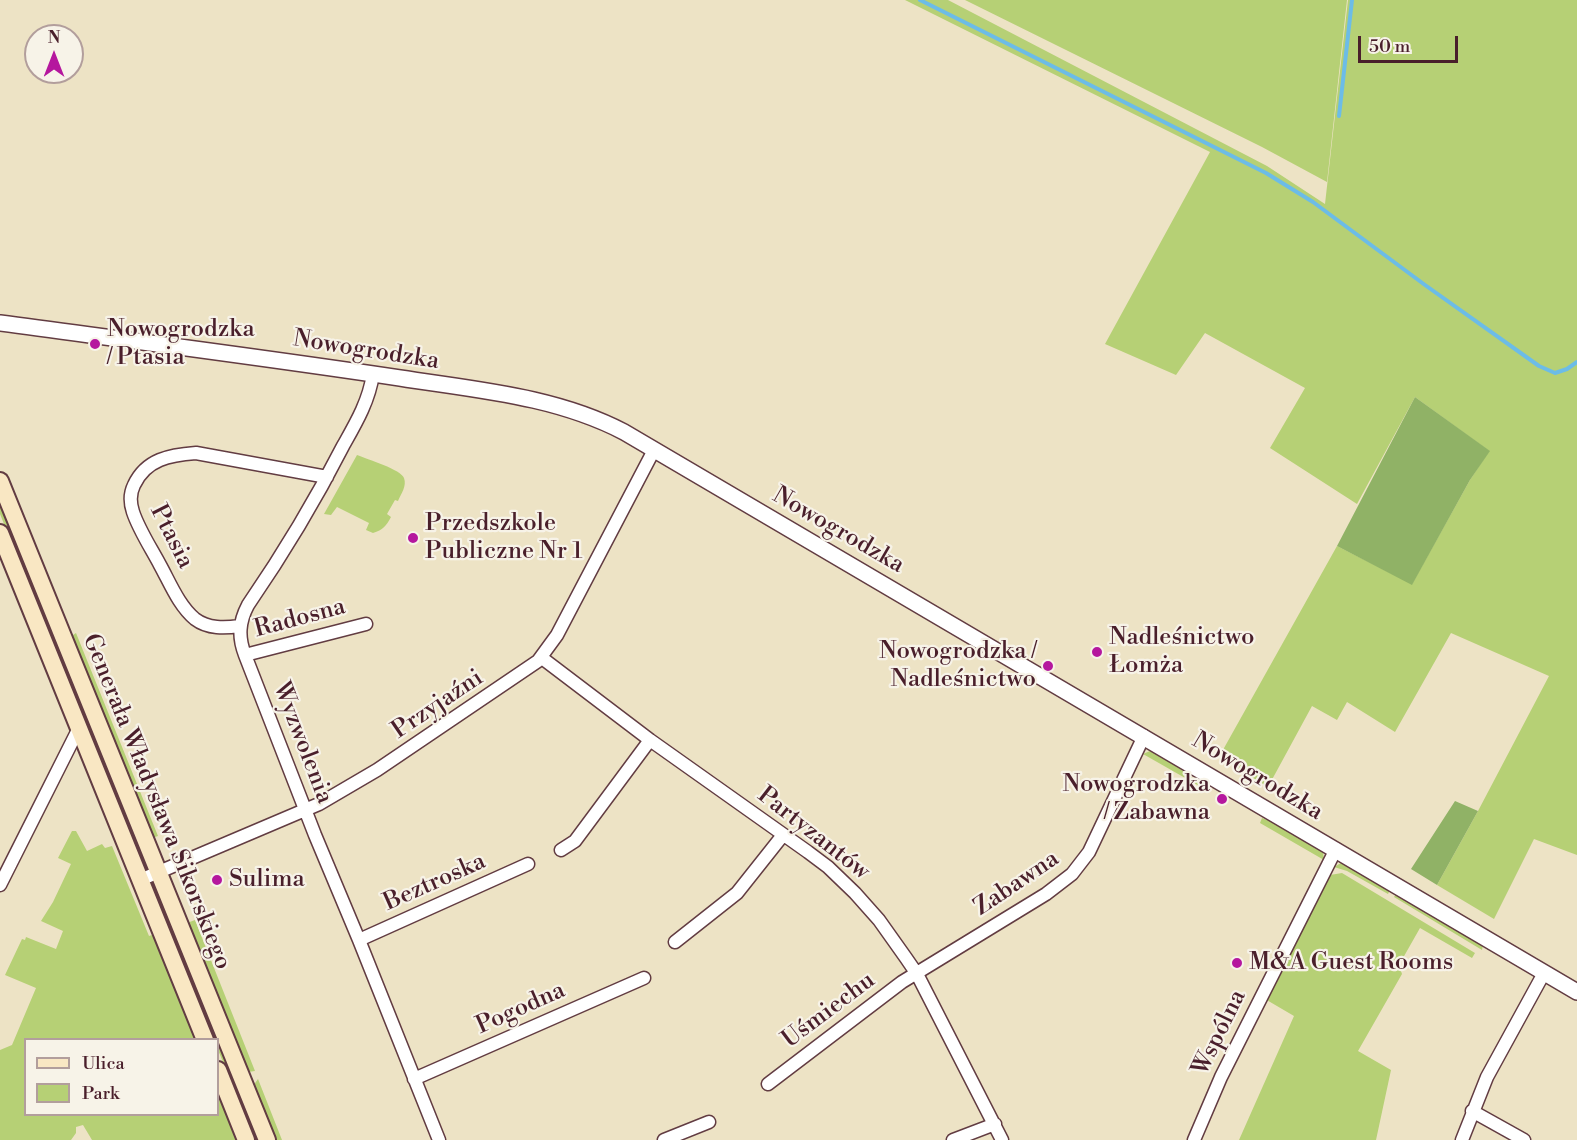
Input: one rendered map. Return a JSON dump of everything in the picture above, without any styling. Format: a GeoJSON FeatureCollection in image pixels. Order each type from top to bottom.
{"type":"FeatureCollection","features":[{"type":"Feature","properties":{"kind":"main road","name":"Generała Władysława Sikorskiego"},"geometry":{"type":"LineString","coordinates":[[0,482],[267,1140]]}},
{"type":"Feature","properties":{"kind":"main road","name":"Generała Władysława Sikorskiego"},"geometry":{"type":"LineString","coordinates":[[0,533],[204,1038]]}},
{"type":"Feature","properties":{"kind":"main road"},"geometry":{"type":"LineString","coordinates":[[219,1072],[246,1140]]}},
{"type":"Feature","properties":{"kind":"street","name":"Nowogrodzka"},"geometry":{"type":"LineString","coordinates":[[0,323],[224,351],[373,374],[552,404],[603,421],[1144,736],[1577,992]]}},
{"type":"Feature","properties":{"kind":"street"},"geometry":{"type":"LineString","coordinates":[[240,626],[248,605],[327,477],[367,400],[373,374]]}},
{"type":"Feature","properties":{"kind":"street","name":"Przyjaźni"},"geometry":{"type":"LineString","coordinates":[[140,880],[306,811],[377,770],[542,658],[654,450]]}},
{"type":"Feature","properties":{"kind":"street","name":"Ptasia"},"geometry":{"type":"LineString","coordinates":[[240,626],[227,628],[207,625],[194,619],[183,607],[132,511],[131,490],[136,480],[145,467],[159,459],[175,454],[196,453],[327,477]]}},
{"type":"Feature","properties":{"kind":"street","name":"Radosna"},"geometry":{"type":"LineString","coordinates":[[245,655],[366,624]]}},
{"type":"Feature","properties":{"kind":"street","name":"Wyzwolenia"},"geometry":{"type":"LineString","coordinates":[[240,626],[245,655],[439,1140]]}},
{"type":"Feature","properties":{"kind":"street","name":"Partyzantów"},"geometry":{"type":"LineString","coordinates":[[542,658],[650,740],[828,867],[855,893],[879,920],[916,974],[1002,1140]]}},
{"type":"Feature","properties":{"kind":"street"},"geometry":{"type":"LineString","coordinates":[[0,885],[79,728]]}},
{"type":"Feature","properties":{"kind":"street","name":"Zabawna"},"geometry":{"type":"LineString","coordinates":[[916,974],[1046,894],[1077,869],[1089,852],[1144,736]]}},
{"type":"Feature","properties":{"kind":"street"},"geometry":{"type":"LineString","coordinates":[[561,850],[575,841],[650,740]]}},
{"type":"Feature","properties":{"kind":"street"},"geometry":{"type":"LineString","coordinates":[[675,942],[737,893],[783,835]]}},
{"type":"Feature","properties":{"kind":"street","name":"Wspólna"},"geometry":{"type":"LineString","coordinates":[[1194,1140],[1221,1077],[1336,849]]}},
{"type":"Feature","properties":{"kind":"street","name":"Beztroska"},"geometry":{"type":"LineString","coordinates":[[359,940],[528,864]]}},
{"type":"Feature","properties":{"kind":"street"},"geometry":{"type":"LineString","coordinates":[[1462,1140],[1486,1077],[1544,973]]}},
{"type":"Feature","properties":{"kind":"street","name":"Uśmiechu"},"geometry":{"type":"LineString","coordinates":[[768,1084],[902,982],[916,974]]}},
{"type":"Feature","properties":{"kind":"street","name":"Pogodna"},"geometry":{"type":"LineString","coordinates":[[414,1079],[644,978]]}},
{"type":"Feature","properties":{"kind":"street"},"geometry":{"type":"LineString","coordinates":[[1472,1111],[1524,1140]]}},
{"type":"Feature","properties":{"kind":"street"},"geometry":{"type":"LineString","coordinates":[[664,1140],[709,1122]]}},
{"type":"Feature","properties":{"kind":"street"},"geometry":{"type":"LineString","coordinates":[[953,1140],[995,1125]]}},
{"type":"Feature","properties":{"kind":"green space"},"geometry":{"type":"Polygon","coordinates":[[[905,0],[948,0],[1267,166],[1325,204],[1348,0],[1577,0],[1577,855],[1534,839],[1494,919],[1437,885],[1549,676],[1451,633],[1395,732],[1347,702],[1337,720],[1312,706],[1268,787],[1219,757],[1337,546],[1412,584],[1470,480],[1489,451],[1415,397],[1357,504],[1270,448],[1305,388],[1205,333],[1176,375],[1105,344],[1210,152],[905,0]]]}},
{"type":"Feature","properties":{"kind":"green space"},"geometry":{"type":"Polygon","coordinates":[[[965,0],[1347,0],[1327,182],[1262,147],[965,0]]]}},
{"type":"Feature","properties":{"kind":"green space"},"geometry":{"type":"Polygon","coordinates":[[[1415,397],[1490,451],[1470,480],[1412,585],[1337,546],[1415,397]]]}},
{"type":"Feature","properties":{"kind":"green space"},"geometry":{"type":"Polygon","coordinates":[[[357,455],[397,472],[405,481],[398,501],[395,500],[387,514],[391,517],[382,529],[373,533],[366,530],[369,523],[337,507],[331,515],[324,514],[357,455]]]}},
{"type":"Feature","properties":{"kind":"green space"},"geometry":{"type":"Polygon","coordinates":[[[0,501],[142,851],[137,853],[0,514],[0,501]]]}},
{"type":"Feature","properties":{"kind":"green space"},"geometry":{"type":"Polygon","coordinates":[[[76,633],[158,836],[152,838],[75,646],[73,635],[76,633]]]}},
{"type":"Feature","properties":{"kind":"green space"},"geometry":{"type":"Polygon","coordinates":[[[1150,751],[1168,760],[1202,785],[1201,787],[1143,754],[1150,751]]]}},
{"type":"Feature","properties":{"kind":"green space"},"geometry":{"type":"Polygon","coordinates":[[[1455,801],[1478,811],[1437,885],[1411,869],[1455,801]]]}},
{"type":"Feature","properties":{"kind":"green space"},"geometry":{"type":"Polygon","coordinates":[[[1262,818],[1319,848],[1323,852],[1324,860],[1260,823],[1262,818]]]}},
{"type":"Feature","properties":{"kind":"green space"},"geometry":{"type":"Polygon","coordinates":[[[72,831],[76,831],[87,851],[102,844],[105,848],[112,846],[149,936],[155,934],[196,1038],[24,1038],[24,1116],[219,1116],[219,1093],[238,1140],[92,1140],[83,1125],[76,1127],[76,1133],[71,1140],[0,1140],[0,1050],[12,1045],[36,988],[5,975],[22,939],[25,940],[26,937],[56,949],[63,931],[41,921],[71,864],[58,858],[72,831]]]}},
{"type":"Feature","properties":{"kind":"green space"},"geometry":{"type":"Polygon","coordinates":[[[1341,863],[1390,890],[1388,894],[1347,871],[1334,867],[1341,863]]]}},
{"type":"Feature","properties":{"kind":"green space"},"geometry":{"type":"Polygon","coordinates":[[[1342,873],[1475,953],[1472,958],[1420,928],[1399,965],[1402,974],[1358,1051],[1391,1070],[1376,1140],[1239,1140],[1294,1016],[1265,999],[1330,875],[1342,873]]]}},
{"type":"Feature","properties":{"kind":"green space"},"geometry":{"type":"Polygon","coordinates":[[[1396,894],[1483,945],[1482,950],[1394,897],[1396,894]]]}},
{"type":"Feature","properties":{"kind":"green space"},"geometry":{"type":"Polygon","coordinates":[[[195,920],[255,1071],[248,1072],[187,923],[195,920]]]}},
{"type":"Feature","properties":{"kind":"green space"},"geometry":{"type":"Polygon","coordinates":[[[174,929],[218,1038],[213,1038],[164,932],[174,929]]]}},
{"type":"Feature","properties":{"kind":"green space"},"geometry":{"type":"Polygon","coordinates":[[[219,1040],[232,1072],[228,1074],[219,1052],[219,1040]]]}},
{"type":"Feature","properties":{"kind":"green space"},"geometry":{"type":"Polygon","coordinates":[[[258,1079],[282,1140],[275,1140],[253,1086],[258,1079]]]}},
{"type":"Feature","properties":{"kind":"waterway"},"geometry":{"type":"LineString","coordinates":[[920,0],[1266,173],[1313,202],[1539,366],[1555,373],[1577,362]]}},
{"type":"Feature","properties":{"kind":"waterway"},"geometry":{"type":"LineString","coordinates":[[1339,116],[1352,0]]}},
{"type":"Feature","properties":{"kind":"place","name":"Nowogrodzka / Ptasia"},"geometry":{"type":"Point","coordinates":[95,344]}},
{"type":"Feature","properties":{"kind":"place","name":"Przedszkole Publiczne Nr 1"},"geometry":{"type":"Point","coordinates":[413,538]}},
{"type":"Feature","properties":{"kind":"place","name":"Nadleśnictwo Łomża"},"geometry":{"type":"Point","coordinates":[1097,652]}},
{"type":"Feature","properties":{"kind":"place","name":"Nowogrodzka / Nadleśnictwo"},"geometry":{"type":"Point","coordinates":[1048,666]}},
{"type":"Feature","properties":{"kind":"place","name":"Nowogrodzka / Zabawna"},"geometry":{"type":"Point","coordinates":[1222,799]}},
{"type":"Feature","properties":{"kind":"place","name":"Sulima"},"geometry":{"type":"Point","coordinates":[217,880]}},
{"type":"Feature","properties":{"kind":"place","name":"M&A Guest Rooms"},"geometry":{"type":"Point","coordinates":[1237,963]}}]}
